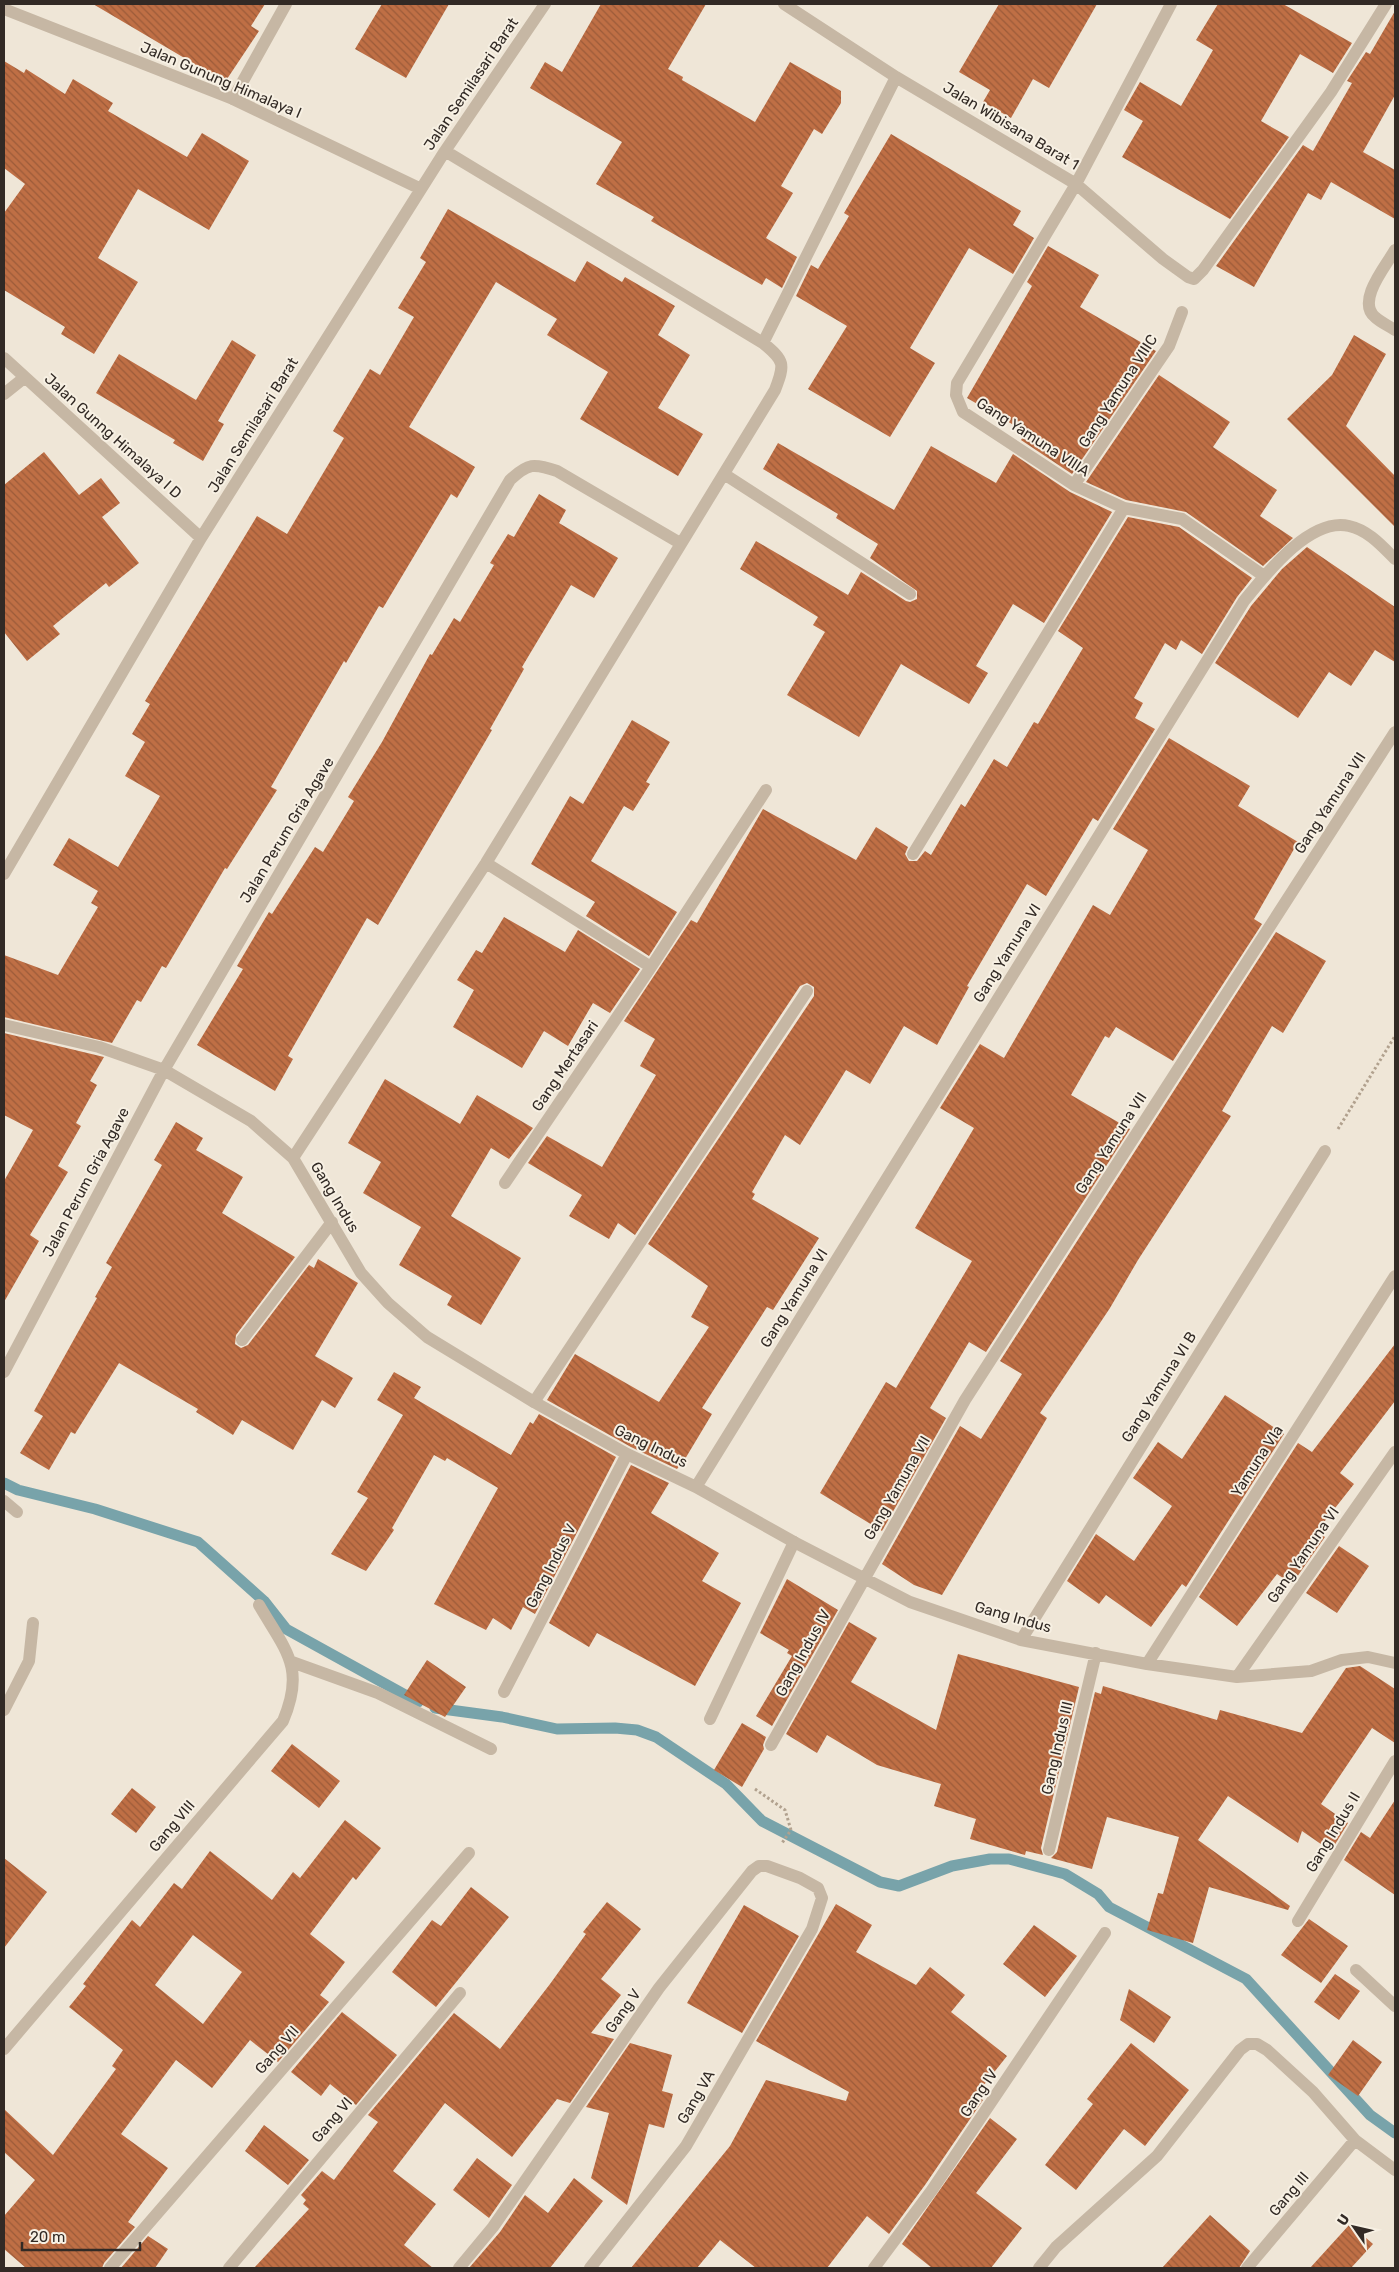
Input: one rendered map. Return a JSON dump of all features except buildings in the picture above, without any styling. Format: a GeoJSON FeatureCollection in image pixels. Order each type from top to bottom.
{"type":"FeatureCollection","features":[{"type":"Feature","properties":{"kind":"street"},"geometry":{"type":"LineString","coordinates":[[233,99],[286,4]]}},
{"type":"Feature","properties":{"kind":"street","name":"Jalan Semilasari Barat"},"geometry":{"type":"LineString","coordinates":[[4,874],[201,538],[445,151],[545,4]]}},
{"type":"Feature","properties":{"kind":"street","name":"Jalan Wibisana Barat 1"},"geometry":{"type":"LineString","coordinates":[[784,4],[896,77],[1076,184],[1171,4]]}},
{"type":"Feature","properties":{"kind":"street"},"geometry":{"type":"LineString","coordinates":[[1076,184],[1163,259],[1188,277],[1194,279],[1203,270],[1331,92],[1386,4]]}},
{"type":"Feature","properties":{"kind":"street","name":"Jalan Gunung Himalaya I"},"geometry":{"type":"LineString","coordinates":[[4,9],[233,99],[421,189]]}},
{"type":"Feature","properties":{"kind":"street"},"geometry":{"type":"LineString","coordinates":[[763,343],[896,77]]}},
{"type":"Feature","properties":{"kind":"street"},"geometry":{"type":"LineString","coordinates":[[293,1158],[486,863],[775,390],[782,371],[778,356],[763,343],[445,151]]}},
{"type":"Feature","properties":{"kind":"street","name":"Gang Yamuna VIIIA"},"geometry":{"type":"LineString","coordinates":[[1076,184],[957,383],[956,395],[963,412],[1074,486],[1124,508],[1182,519],[1264,576]]}},
{"type":"Feature","properties":{"kind":"street"},"geometry":{"type":"LineString","coordinates":[[1395,250],[1368,296],[1368,308],[1374,317],[1395,330]]}},
{"type":"Feature","properties":{"kind":"street","name":"Gang Yamuna VIIIC"},"geometry":{"type":"LineString","coordinates":[[1074,486],[1169,346],[1182,312]]}},
{"type":"Feature","properties":{"kind":"street","name":"Jalan Gunng Himalaya I D"},"geometry":{"type":"LineString","coordinates":[[4,358],[201,538]]}},
{"type":"Feature","properties":{"kind":"street"},"geometry":{"type":"LineString","coordinates":[[4,394],[24,378]]}},
{"type":"Feature","properties":{"kind":"street","name":"Jalan Perum Gria Agave"},"geometry":{"type":"LineString","coordinates":[[4,1372],[164,1070],[510,480],[523,468],[538,465],[557,471],[680,543]]}},
{"type":"Feature","properties":{"kind":"street"},"geometry":{"type":"LineString","coordinates":[[724,474],[910,594]]}},
{"type":"Feature","properties":{"kind":"street"},"geometry":{"type":"LineString","coordinates":[[913,854],[1124,508]]}},
{"type":"Feature","properties":{"kind":"street","name":"Gang Yamuna VI"},"geometry":{"type":"LineString","coordinates":[[696,1486],[1239,609],[1264,576],[1308,535],[1326,527],[1348,525],[1365,532],[1395,559]]}},
{"type":"Feature","properties":{"kind":"street","name":"Gang Yamuna VII"},"geometry":{"type":"LineString","coordinates":[[864,1578],[965,1400],[1395,732]]}},
{"type":"Feature","properties":{"kind":"street","name":"Gang Mertasari"},"geometry":{"type":"LineString","coordinates":[[505,1183],[651,967],[766,790]]}},
{"type":"Feature","properties":{"kind":"street"},"geometry":{"type":"LineString","coordinates":[[486,863],[651,967]]}},
{"type":"Feature","properties":{"kind":"street"},"geometry":{"type":"LineString","coordinates":[[534,1402],[807,991]]}},
{"type":"Feature","properties":{"kind":"street","name":"Gang Indus"},"geometry":{"type":"LineString","coordinates":[[4,1025],[99,1047],[164,1070],[251,1121],[293,1158],[361,1273],[388,1303],[426,1337],[534,1402],[627,1454],[696,1486],[794,1542],[910,1602],[1021,1640],[1147,1664],[1237,1676],[1312,1671],[1351,1659],[1368,1658],[1395,1663]]}},
{"type":"Feature","properties":{"kind":"street","name":"Gang Yamuna VI B"},"geometry":{"type":"LineString","coordinates":[[1021,1640],[1325,1151]]}},
{"type":"Feature","properties":{"kind":"street"},"geometry":{"type":"LineString","coordinates":[[242,1340],[332,1222]]}},
{"type":"Feature","properties":{"kind":"street","name":"Yamuna VIa"},"geometry":{"type":"LineString","coordinates":[[1147,1664],[1395,1276]]}},
{"type":"Feature","properties":{"kind":"street","name":"Gang Yamuna VI"},"geometry":{"type":"LineString","coordinates":[[1237,1676],[1395,1452]]}},
{"type":"Feature","properties":{"kind":"street","name":"Gang Indus V"},"geometry":{"type":"LineString","coordinates":[[504,1692],[627,1454]]}},
{"type":"Feature","properties":{"kind":"street"},"geometry":{"type":"LineString","coordinates":[[4,1501],[17,1512]]}},
{"type":"Feature","properties":{"kind":"street"},"geometry":{"type":"LineString","coordinates":[[710,1719],[794,1542]]}},
{"type":"Feature","properties":{"kind":"street","name":"Gang Indus IV"},"geometry":{"type":"LineString","coordinates":[[771,1745],[864,1578]]}},
{"type":"Feature","properties":{"kind":"street","name":"Gang VIII"},"geometry":{"type":"LineString","coordinates":[[4,2049],[283,1721],[291,1702],[294,1687],[292,1662],[259,1605]]}},
{"type":"Feature","properties":{"kind":"street"},"geometry":{"type":"LineString","coordinates":[[4,1710],[29,1661],[33,1623]]}},
{"type":"Feature","properties":{"kind":"street","name":"Gang Indus III"},"geometry":{"type":"LineString","coordinates":[[1049,1850],[1096,1653]]}},
{"type":"Feature","properties":{"kind":"street"},"geometry":{"type":"LineString","coordinates":[[292,1662],[378,1693],[491,1749]]}},
{"type":"Feature","properties":{"kind":"street","name":"Gang Indus II"},"geometry":{"type":"LineString","coordinates":[[1298,1921],[1395,1761]]}},
{"type":"Feature","properties":{"kind":"street","name":"Gang VII"},"geometry":{"type":"LineString","coordinates":[[110,2268],[469,1853]]}},
{"type":"Feature","properties":{"kind":"street","name":"Gang V"},"geometry":{"type":"LineString","coordinates":[[459,2268],[493,2227],[659,1988],[752,1871],[759,1866],[767,1866]]}},
{"type":"Feature","properties":{"kind":"street","name":"Gang VA"},"geometry":{"type":"LineString","coordinates":[[590,2268],[686,2146],[812,1929],[822,1898],[818,1888],[809,1882],[767,1866]]}},
{"type":"Feature","properties":{"kind":"street","name":"Gang IV"},"geometry":{"type":"LineString","coordinates":[[874,2268],[932,2190],[1105,1933]]}},
{"type":"Feature","properties":{"kind":"street"},"geometry":{"type":"LineString","coordinates":[[1356,1970],[1395,2006]]}},
{"type":"Feature","properties":{"kind":"street","name":"Gang VI"},"geometry":{"type":"LineString","coordinates":[[229,2268],[460,1993]]}},
{"type":"Feature","properties":{"kind":"street"},"geometry":{"type":"LineString","coordinates":[[1039,2268],[1056,2247],[1157,2156],[1240,2050],[1248,2044],[1257,2044],[1267,2050],[1313,2092],[1355,2140],[1395,2170]]}},
{"type":"Feature","properties":{"kind":"street","name":"Gang III"},"geometry":{"type":"LineString","coordinates":[[1247,2268],[1355,2140]]}},
{"type":"Feature","properties":{"kind":"path"},"geometry":{"type":"LineString","coordinates":[[1325,1151],[1395,1036]]}},
{"type":"Feature","properties":{"kind":"path"},"geometry":{"type":"LineString","coordinates":[[755,1789],[785,1810],[791,1830],[767,1866]]}},
{"type":"Feature","properties":{"kind":"waterway"},"geometry":{"type":"LineString","coordinates":[[4,1483],[18,1490],[95,1509],[198,1542],[264,1601],[286,1629],[418,1702]]}},
{"type":"Feature","properties":{"kind":"waterway"},"geometry":{"type":"LineString","coordinates":[[435,1708],[502,1717],[557,1729],[615,1728],[637,1730],[656,1737],[726,1784],[762,1821],[880,1882],[899,1886],[952,1866],[990,1859],[1009,1859],[1065,1874],[1098,1894],[1109,1907],[1246,1979],[1370,2115],[1395,2133]]}}]}
